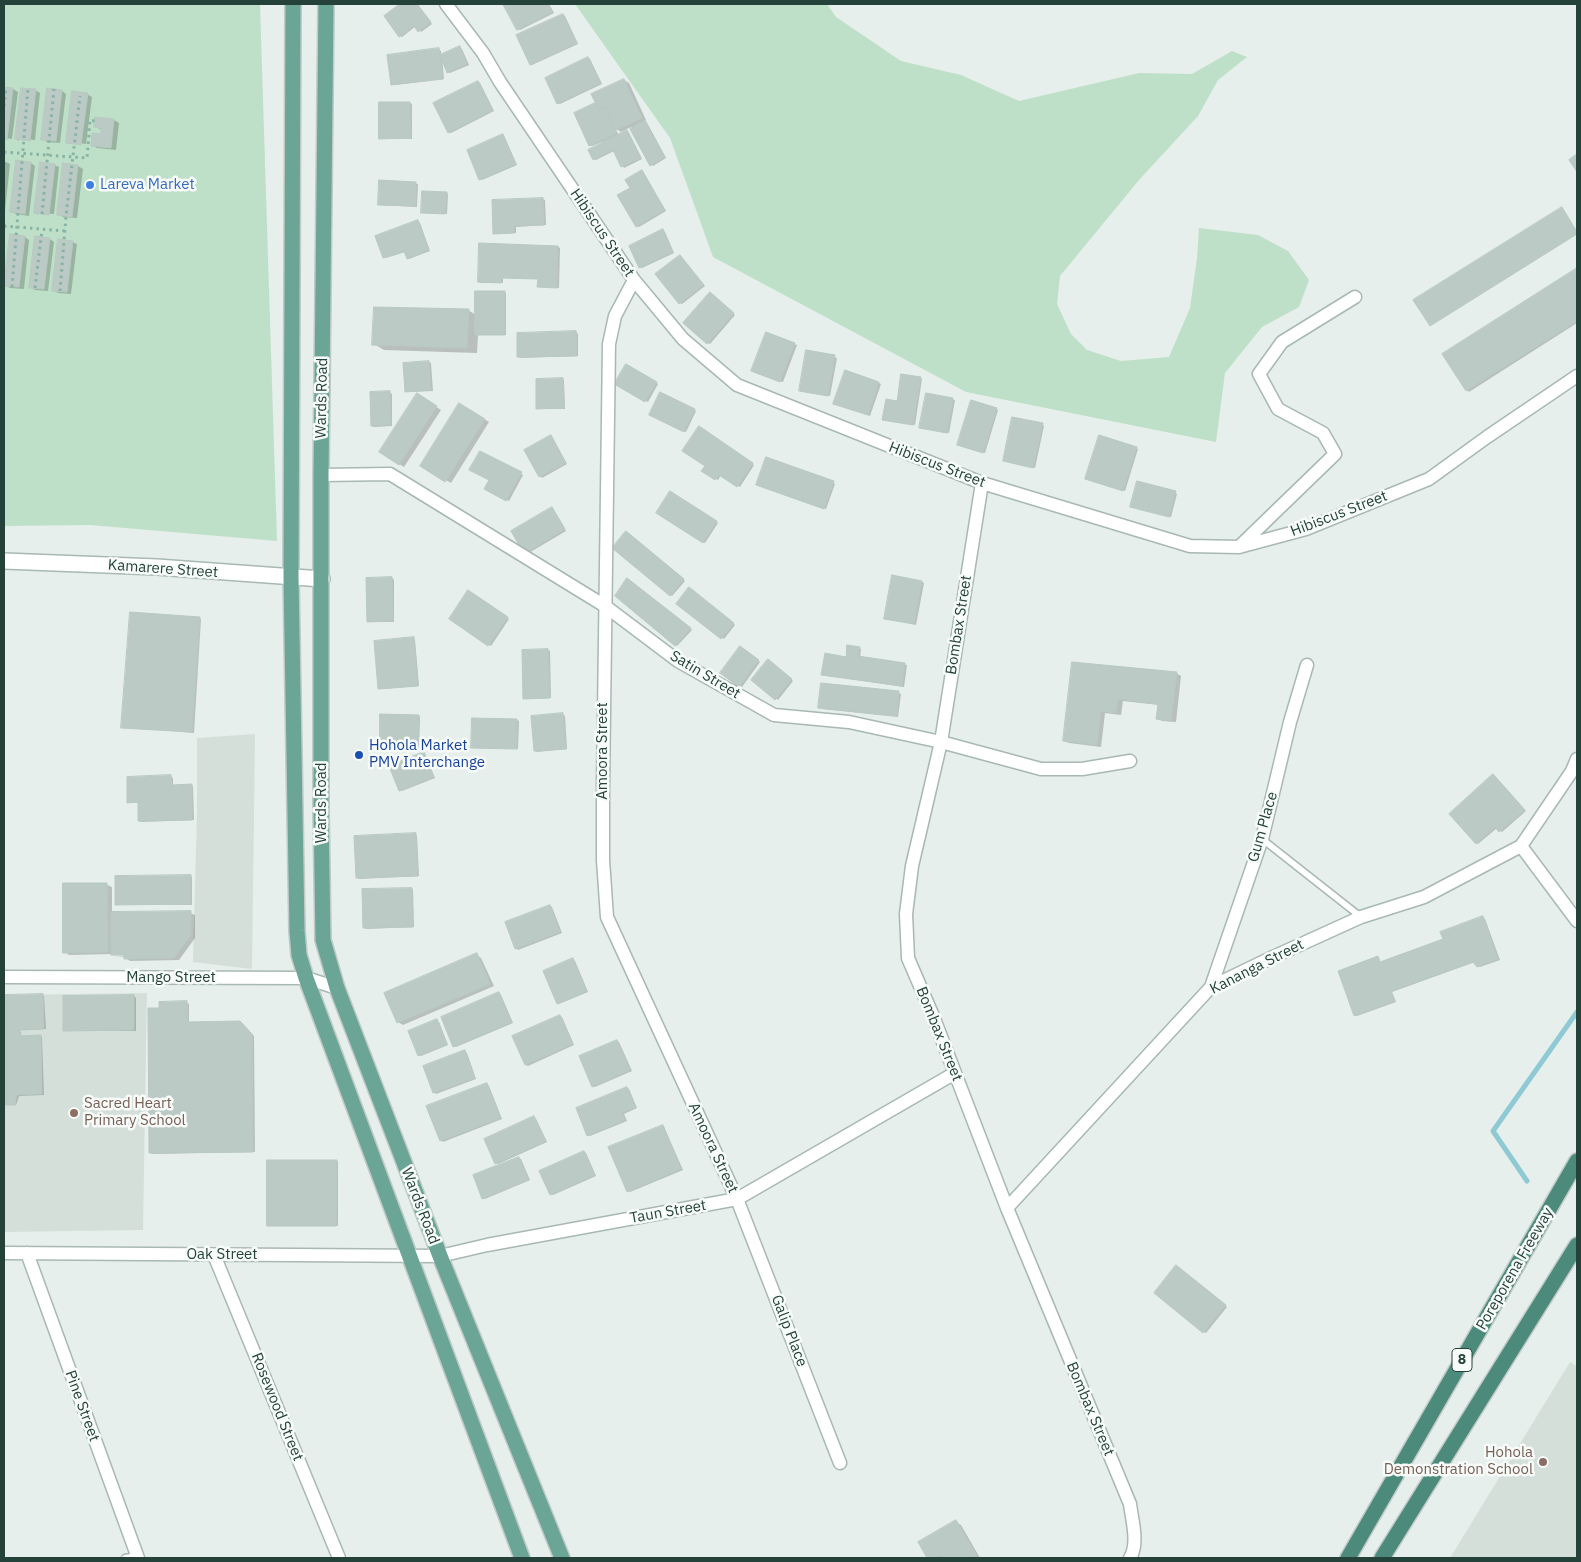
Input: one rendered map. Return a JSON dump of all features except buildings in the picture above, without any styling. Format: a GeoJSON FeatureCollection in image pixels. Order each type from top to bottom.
{"type":"FeatureCollection","features":[{"type":"Feature","properties":{"kind":"highway","name":"Poreporena Freeway"},"geometry":{"type":"LineString","coordinates":[[1348,1558],[1577,1162]]}},
{"type":"Feature","properties":{"kind":"highway","name":"8"},"geometry":{"type":"LineString","coordinates":[[1382,1558],[1577,1245]]}},
{"type":"Feature","properties":{"kind":"main road","name":"Wards Road"},"geometry":{"type":"LineString","coordinates":[[293,4],[291,577],[299,955],[408,1255],[522,1558]]}},
{"type":"Feature","properties":{"kind":"main road","name":"Wards Road"},"geometry":{"type":"LineString","coordinates":[[326,4],[321,475],[323,940],[337,988],[440,1256],[562,1558]]}},
{"type":"Feature","properties":{"kind":"street","name":"Hibiscus Street"},"geometry":{"type":"LineString","coordinates":[[446,4],[483,53],[500,82],[634,280],[683,339],[737,385],[982,483],[1190,546],[1239,547],[1306,530],[1429,479],[1487,436],[1577,376]]}},
{"type":"Feature","properties":{"kind":"street","name":"Amoora Street"},"geometry":{"type":"LineString","coordinates":[[634,280],[614,316],[609,344],[603,795],[603,860],[607,917],[737,1200]]}},
{"type":"Feature","properties":{"kind":"street"},"geometry":{"type":"LineString","coordinates":[[1239,547],[1335,454],[1323,433],[1278,409],[1260,374],[1282,342],[1355,297]]}},
{"type":"Feature","properties":{"kind":"street","name":"Satin Street"},"geometry":{"type":"LineString","coordinates":[[321,475],[390,474],[605,606],[678,661],[774,715],[850,722],[941,742],[1041,769],[1082,769],[1130,761]]}},
{"type":"Feature","properties":{"kind":"street","name":"Bombax Street"},"geometry":{"type":"LineString","coordinates":[[982,483],[941,742],[912,866],[906,914],[908,958],[1007,1208],[1130,1504],[1134,1531],[1133,1553],[1130,1558]]}},
{"type":"Feature","properties":{"kind":"street","name":"Kamarere Street"},"geometry":{"type":"LineString","coordinates":[[4,561],[157,567],[322,579]]}},
{"type":"Feature","properties":{"kind":"street","name":"Gum Place"},"geometry":{"type":"LineString","coordinates":[[1211,987],[1262,839],[1290,722],[1307,665]]}},
{"type":"Feature","properties":{"kind":"street"},"geometry":{"type":"LineString","coordinates":[[1577,759],[1572,771],[1521,846],[1577,922]]}},
{"type":"Feature","properties":{"kind":"street","name":"Kananga Street"},"geometry":{"type":"LineString","coordinates":[[1007,1208],[1211,987],[1360,917],[1424,897],[1521,846]]}},
{"type":"Feature","properties":{"kind":"street","name":"Mango Street"},"geometry":{"type":"LineString","coordinates":[[4,977],[306,978],[337,988]]}},
{"type":"Feature","properties":{"kind":"street","name":"Taun Street"},"geometry":{"type":"LineString","coordinates":[[440,1256],[487,1245],[737,1200],[955,1073]]}},
{"type":"Feature","properties":{"kind":"street","name":"Galip Place"},"geometry":{"type":"LineString","coordinates":[[737,1200],[840,1463]]}},
{"type":"Feature","properties":{"kind":"street","name":"Oak Street"},"geometry":{"type":"LineString","coordinates":[[4,1253],[440,1256]]}},
{"type":"Feature","properties":{"kind":"street","name":"Pine Street"},"geometry":{"type":"LineString","coordinates":[[27,1254],[134,1557]]}},
{"type":"Feature","properties":{"kind":"street","name":"Rosewood Street"},"geometry":{"type":"LineString","coordinates":[[214,1255],[339,1558]]}},
{"type":"Feature","properties":{"kind":"lane"},"geometry":{"type":"LineString","coordinates":[[1262,839],[1360,917]]}},
{"type":"Feature","properties":{"kind":"path"},"geometry":{"type":"LineString","coordinates":[[4,106],[6,87]]}},
{"type":"Feature","properties":{"kind":"path"},"geometry":{"type":"LineString","coordinates":[[12,286],[28,88]]}},
{"type":"Feature","properties":{"kind":"path"},"geometry":{"type":"LineString","coordinates":[[42,214],[54,89]]}},
{"type":"Feature","properties":{"kind":"path"},"geometry":{"type":"LineString","coordinates":[[60,291],[80,96]]}},
{"type":"Feature","properties":{"kind":"path"},"geometry":{"type":"LineString","coordinates":[[4,152],[87,158],[90,120],[95,121]]}},
{"type":"Feature","properties":{"kind":"path"},"geometry":{"type":"LineString","coordinates":[[4,226],[65,231]]}},
{"type":"Feature","properties":{"kind":"path"},"geometry":{"type":"LineString","coordinates":[[35,288],[42,230]]}},
{"type":"Feature","properties":{"kind":"shaded area"},"geometry":{"type":"Polygon","coordinates":[[[255,734],[252,969],[193,962],[197,738],[255,734]]]}},
{"type":"Feature","properties":{"kind":"shaded area","name":"Sacred Heart Primary School"},"geometry":{"type":"Polygon","coordinates":[[[147,993],[143,1230],[4,1232],[4,995],[147,993]]]}},
{"type":"Feature","properties":{"kind":"shaded area","name":"Hohola Demonstration School"},"geometry":{"type":"Polygon","coordinates":[[[1570,1362],[1577,1366],[1577,1558],[1450,1558],[1570,1362]]]}},
{"type":"Feature","properties":{"kind":"green space"},"geometry":{"type":"Polygon","coordinates":[[[4,4],[260,4],[277,541],[90,525],[4,526],[4,4]]]}},
{"type":"Feature","properties":{"kind":"green space"},"geometry":{"type":"Polygon","coordinates":[[[575,4],[827,4],[836,17],[901,61],[961,75],[1019,101],[1139,73],[1192,74],[1232,51],[1247,57],[1218,80],[1198,116],[1139,180],[1060,276],[1057,304],[1071,334],[1087,350],[1121,361],[1169,357],[1190,308],[1199,228],[1258,235],[1288,251],[1309,280],[1299,307],[1262,327],[1225,373],[1216,442],[966,392],[713,257],[670,138],[575,4]]]}},
{"type":"Feature","properties":{"kind":"waterway"},"geometry":{"type":"LineString","coordinates":[[1527,1181],[1493,1131],[1577,1012]]}},
{"type":"Feature","properties":{"kind":"place","name":"Lareva Market"},"geometry":{"type":"Point","coordinates":[90,185]}},
{"type":"Feature","properties":{"kind":"place","name":"Hohola Market PMV Interchange"},"geometry":{"type":"Point","coordinates":[359,755]}},
{"type":"Feature","properties":{"kind":"place","name":"Sacred Heart Primary School"},"geometry":{"type":"Point","coordinates":[74,1113]}},
{"type":"Feature","properties":{"kind":"place","name":"Hohola Demonstration School"},"geometry":{"type":"Point","coordinates":[1543,1462]}}]}
